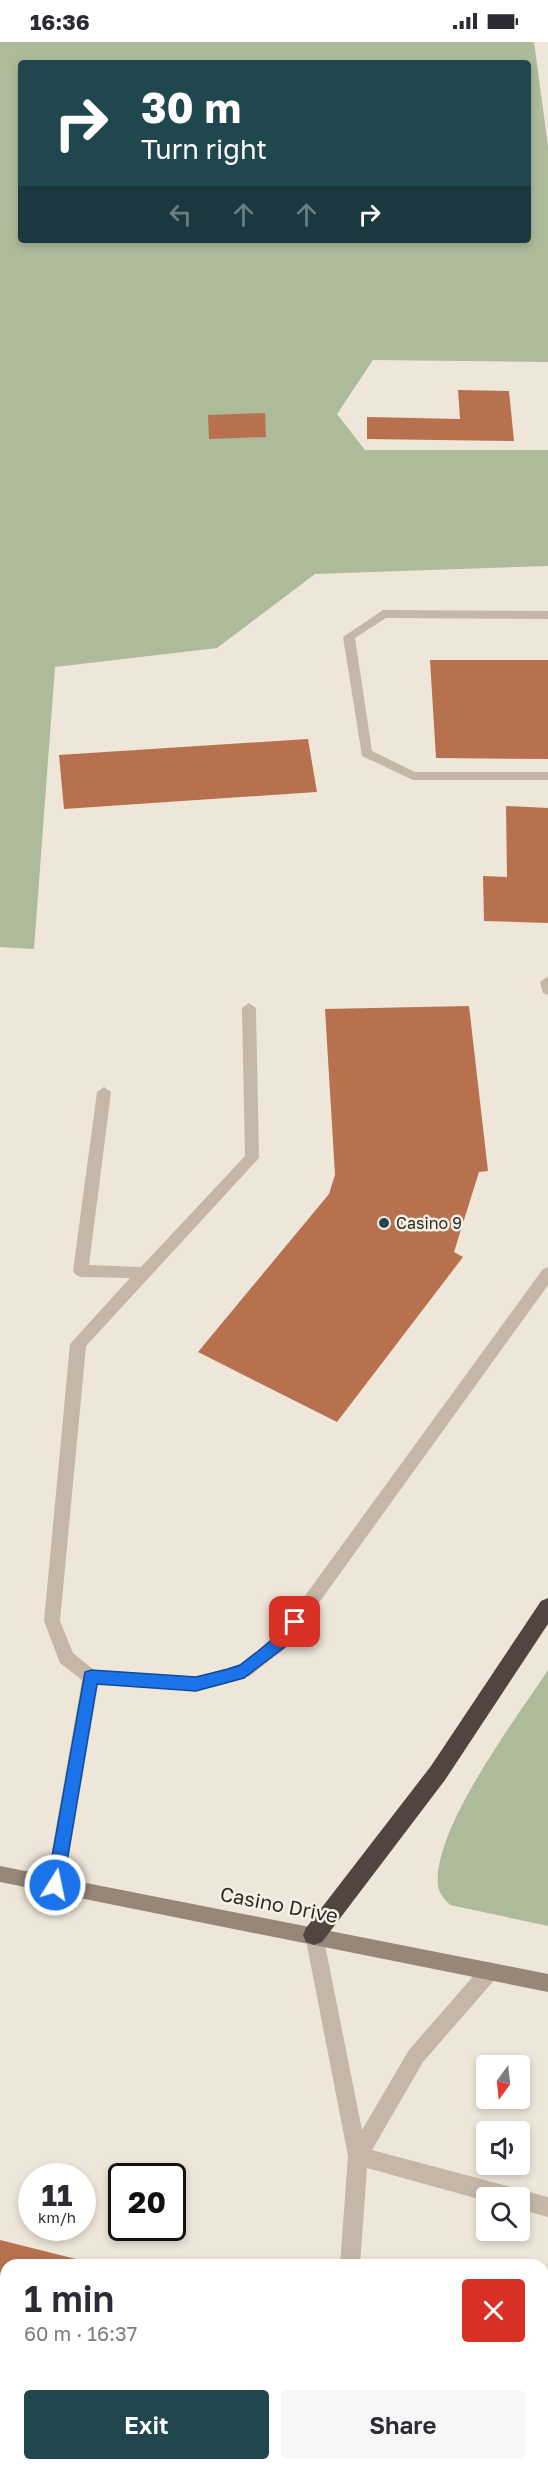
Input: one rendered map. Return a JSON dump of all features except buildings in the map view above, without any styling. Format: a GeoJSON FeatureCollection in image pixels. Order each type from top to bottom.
{"type":"FeatureCollection","features":[{"type":"Feature","properties":{"kind":"highway"},"geometry":{"type":"LineString","coordinates":[[314,1935],[438,1773],[548,1607]]}},
{"type":"Feature","properties":{"kind":"street","name":"Casino Drive"},"geometry":{"type":"LineString","coordinates":[[0,1874],[548,1983]]}},
{"type":"Feature","properties":{"kind":"lane"},"geometry":{"type":"LineString","coordinates":[[548,615],[383,614],[349,637],[366,753],[413,776],[548,776]]}},
{"type":"Feature","properties":{"kind":"lane"},"geometry":{"type":"LineString","coordinates":[[249,1008],[252,1158],[78,1344],[52,1621],[66,1658],[91,1677],[196,1684],[244,1671],[281,1642],[548,1273]]}},
{"type":"Feature","properties":{"kind":"lane"},"geometry":{"type":"LineString","coordinates":[[104,1092],[81,1271],[144,1274]]}},
{"type":"Feature","properties":{"kind":"lane"},"geometry":{"type":"LineString","coordinates":[[55,1885],[91,1677]]}},
{"type":"Feature","properties":{"kind":"lane"},"geometry":{"type":"LineString","coordinates":[[314,1935],[358,2156],[350,2259]]}},
{"type":"Feature","properties":{"kind":"lane"},"geometry":{"type":"LineString","coordinates":[[358,2156],[416,2056],[490,1971]]}},
{"type":"Feature","properties":{"kind":"lane"},"geometry":{"type":"LineString","coordinates":[[358,2156],[476,2188]]}},
{"type":"Feature","properties":{"kind":"lane"},"geometry":{"type":"LineString","coordinates":[[530,2202],[548,2207]]}},
{"type":"Feature","properties":{"kind":"green space"},"geometry":{"type":"Polygon","coordinates":[[[0,42],[534,42],[548,146],[548,362],[373,360],[337,414],[365,450],[548,450],[548,566],[315,574],[217,648],[55,667],[34,949],[0,947],[0,42]]]}},
{"type":"Feature","properties":{"kind":"green space"},"geometry":{"type":"Polygon","coordinates":[[[548,1670],[548,1926],[450,1905],[438,1886],[440,1862],[448,1835],[462,1806],[479,1775],[548,1670]]]}},
{"type":"Feature","properties":{"kind":"place","name":"Casino 9"},"geometry":{"type":"Point","coordinates":[384,1223]}},
{"type":"Feature","properties":{"kind":"route"},"geometry":{"type":"LineString","coordinates":[[55,1885],[91,1677],[196,1684],[244,1671],[281,1642],[295,1622]]}}]}
